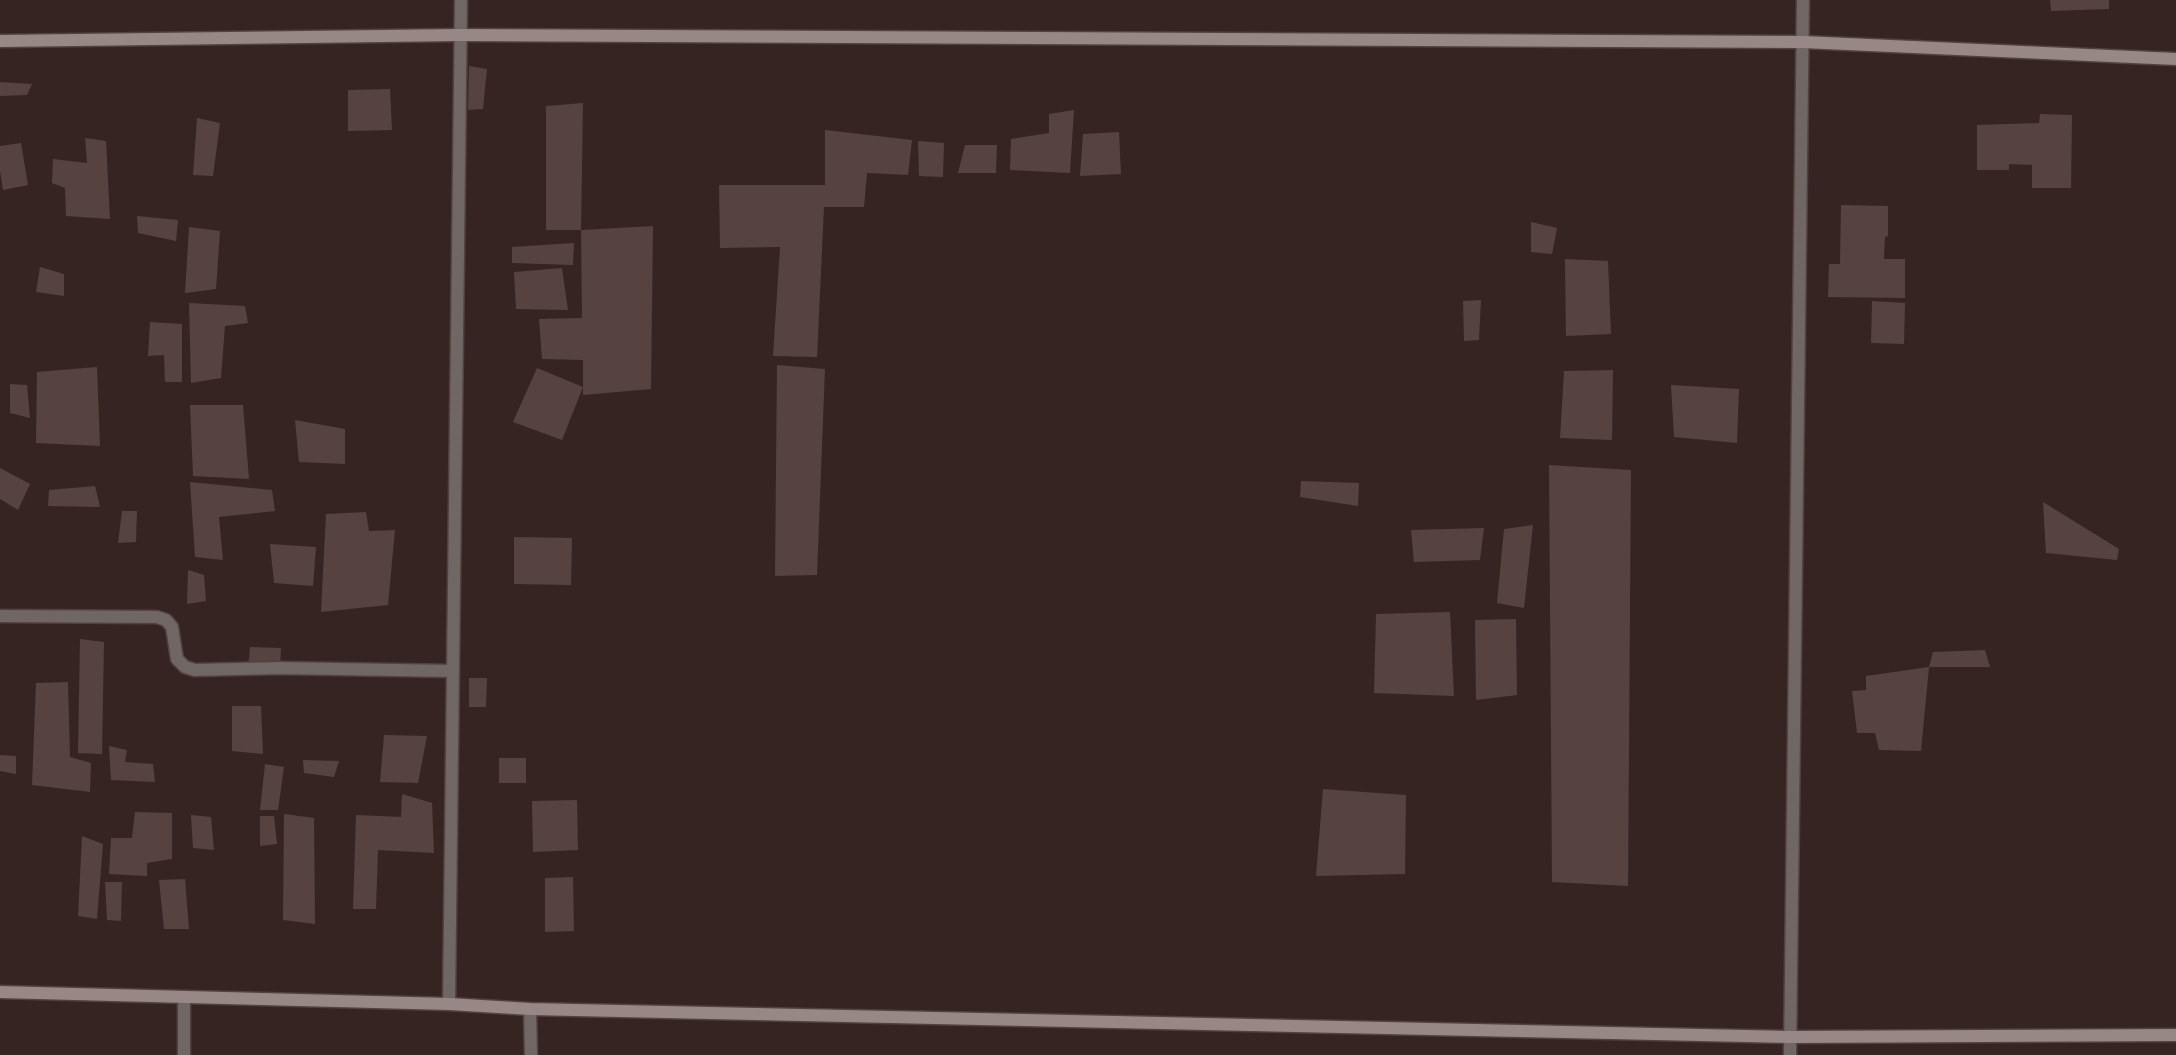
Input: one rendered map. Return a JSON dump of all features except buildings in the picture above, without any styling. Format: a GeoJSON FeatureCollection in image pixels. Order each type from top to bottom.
{"type":"FeatureCollection","features":[{"type":"Feature","properties":{"kind":"street"},"geometry":{"type":"LineString","coordinates":[[449,1004],[459,35],[461,0]]}},
{"type":"Feature","properties":{"kind":"street"},"geometry":{"type":"LineString","coordinates":[[1790,1055],[1803,0]]}},
{"type":"Feature","properties":{"kind":"street"},"geometry":{"type":"LineString","coordinates":[[0,41],[459,35],[1803,42],[2176,59]]}},
{"type":"Feature","properties":{"kind":"street"},"geometry":{"type":"LineString","coordinates":[[0,616],[157,617],[166,620],[172,627],[177,659],[185,667],[195,670],[280,668],[453,671]]}},
{"type":"Feature","properties":{"kind":"street"},"geometry":{"type":"LineString","coordinates":[[0,992],[449,1004],[530,1009],[1790,1037],[2176,1035]]}},
{"type":"Feature","properties":{"kind":"street"},"geometry":{"type":"LineString","coordinates":[[184,997],[184,1055]]}},
{"type":"Feature","properties":{"kind":"street"},"geometry":{"type":"LineString","coordinates":[[530,1009],[531,1055]]}}]}
